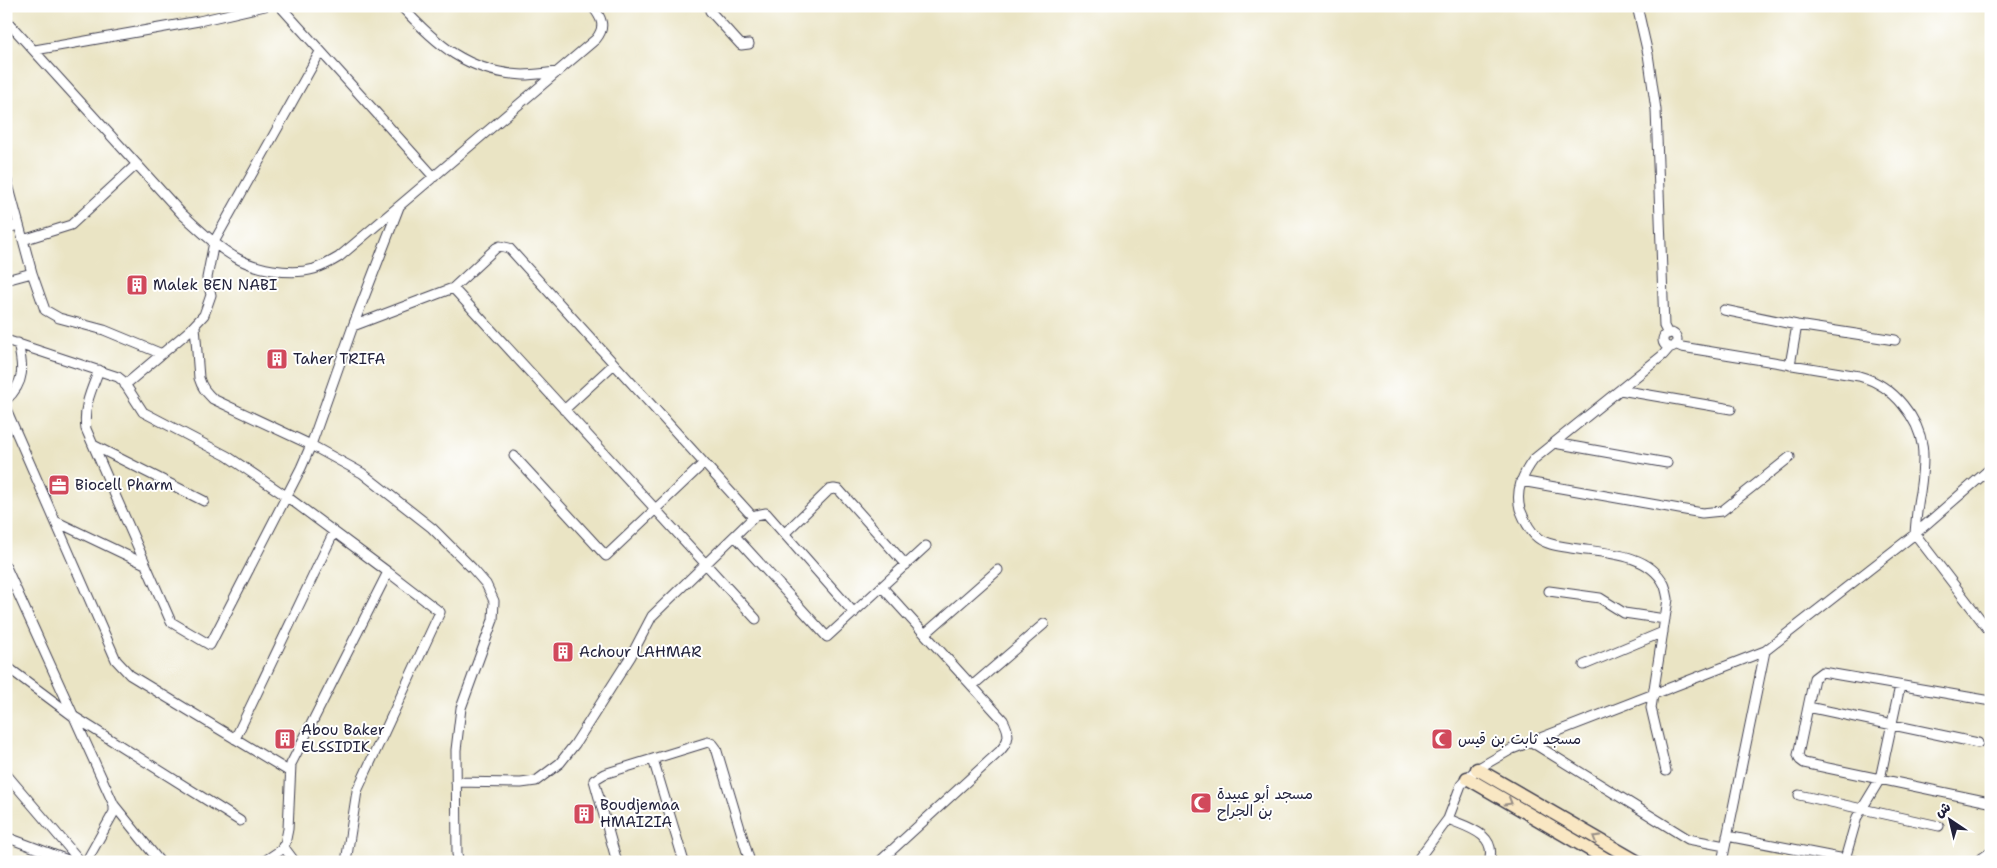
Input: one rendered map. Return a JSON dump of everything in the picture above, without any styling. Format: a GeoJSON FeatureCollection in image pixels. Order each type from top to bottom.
{"type":"FeatureCollection","features":[{"type":"Feature","properties":{"kind":"main road"},"geometry":{"type":"LineString","coordinates":[[1472,774],[1611,862]]}},
{"type":"Feature","properties":{"kind":"main road"},"geometry":{"type":"LineString","coordinates":[[1472,774],[1638,862]]}},
{"type":"Feature","properties":{"kind":"street"},"geometry":{"type":"LineString","coordinates":[[35,50],[198,21],[265,6]]}},
{"type":"Feature","properties":{"kind":"street"},"geometry":{"type":"LineString","coordinates":[[280,6],[434,177]]}},
{"type":"Feature","properties":{"kind":"street"},"geometry":{"type":"LineString","coordinates":[[401,6],[444,49],[480,68],[524,75],[558,72]]}},
{"type":"Feature","properties":{"kind":"street"},"geometry":{"type":"LineString","coordinates":[[1637,6],[1648,54],[1656,110],[1664,326],[1668,334],[1673,334],[1676,337],[1672,346],[1663,355],[1534,459],[1521,480],[1518,492],[1519,505],[1526,523],[1538,538],[1561,546],[1629,557],[1654,571],[1664,584],[1668,599],[1652,695],[1653,721],[1666,771]]}},
{"type":"Feature","properties":{"kind":"street"},"geometry":{"type":"LineString","coordinates":[[6,20],[182,214],[214,242],[232,256],[248,264],[296,271],[313,269],[339,257],[558,72],[600,35],[602,25],[596,7]]}},
{"type":"Feature","properties":{"kind":"street"},"geometry":{"type":"LineString","coordinates":[[711,8],[741,45],[749,44]]}},
{"type":"Feature","properties":{"kind":"street"},"geometry":{"type":"LineString","coordinates":[[125,385],[195,326],[208,307],[210,296],[207,278],[214,242],[320,52]]}},
{"type":"Feature","properties":{"kind":"street"},"geometry":{"type":"LineString","coordinates":[[23,240],[71,225],[137,164]]}},
{"type":"Feature","properties":{"kind":"street"},"geometry":{"type":"LineString","coordinates":[[6,177],[32,273],[45,310],[58,318],[104,330],[162,354]]}},
{"type":"Feature","properties":{"kind":"street"},"geometry":{"type":"LineString","coordinates":[[99,370],[85,406],[86,429],[171,622],[210,645],[311,445],[353,326],[400,206]]}},
{"type":"Feature","properties":{"kind":"street"},"geometry":{"type":"LineString","coordinates":[[6,228],[19,225]]}},
{"type":"Feature","properties":{"kind":"street"},"geometry":{"type":"LineString","coordinates":[[353,326],[453,288],[496,248],[506,246],[753,517]]}},
{"type":"Feature","properties":{"kind":"street"},"geometry":{"type":"LineString","coordinates":[[6,280],[32,273]]}},
{"type":"Feature","properties":{"kind":"street"},"geometry":{"type":"LineString","coordinates":[[453,288],[756,618]]}},
{"type":"Feature","properties":{"kind":"street"},"geometry":{"type":"LineString","coordinates":[[1724,310],[1895,340]]}},
{"type":"Feature","properties":{"kind":"street"},"geometry":{"type":"LineString","coordinates":[[1790,365],[1797,324]]}},
{"type":"Feature","properties":{"kind":"street"},"geometry":{"type":"LineString","coordinates":[[195,326],[199,378],[201,386],[206,393],[213,399],[276,426],[362,473],[432,528],[486,584],[494,601],[493,620],[461,708],[456,750],[457,854],[459,862]]}},
{"type":"Feature","properties":{"kind":"street"},"geometry":{"type":"LineString","coordinates":[[6,340],[118,377],[143,412],[227,456],[286,496],[440,612],[358,790],[346,862]]}},
{"type":"Feature","properties":{"kind":"street"},"geometry":{"type":"LineString","coordinates":[[6,400],[15,392],[22,374],[18,343]]}},
{"type":"Feature","properties":{"kind":"street"},"geometry":{"type":"LineString","coordinates":[[1672,346],[1859,376],[1872,380],[1895,395],[1918,428],[1924,452],[1915,534],[1991,633]]}},
{"type":"Feature","properties":{"kind":"street"},"geometry":{"type":"LineString","coordinates":[[564,410],[614,364]]}},
{"type":"Feature","properties":{"kind":"street"},"geometry":{"type":"LineString","coordinates":[[1620,390],[1731,409]]}},
{"type":"Feature","properties":{"kind":"street"},"geometry":{"type":"LineString","coordinates":[[6,409],[109,644],[122,668],[130,675],[290,772]]}},
{"type":"Feature","properties":{"kind":"street"},"geometry":{"type":"LineString","coordinates":[[1554,443],[1667,463]]}},
{"type":"Feature","properties":{"kind":"street"},"geometry":{"type":"LineString","coordinates":[[93,445],[204,501]]}},
{"type":"Feature","properties":{"kind":"street"},"geometry":{"type":"LineString","coordinates":[[514,456],[606,556],[704,463]]}},
{"type":"Feature","properties":{"kind":"street"},"geometry":{"type":"LineString","coordinates":[[1521,480],[1702,513],[1715,513],[1730,506],[1790,456]]}},
{"type":"Feature","properties":{"kind":"street"},"geometry":{"type":"LineString","coordinates":[[1416,862],[1448,818],[1461,785],[1472,774],[1512,749],[1765,651],[1915,534],[1991,468]]}},
{"type":"Feature","properties":{"kind":"street"},"geometry":{"type":"LineString","coordinates":[[785,534],[829,490],[839,490],[906,564]]}},
{"type":"Feature","properties":{"kind":"street"},"geometry":{"type":"LineString","coordinates":[[456,782],[521,784],[536,781],[560,763],[575,744],[631,656],[652,616],[753,517],[761,512],[766,512],[854,613]]}},
{"type":"Feature","properties":{"kind":"street"},"geometry":{"type":"LineString","coordinates":[[55,521],[145,564]]}},
{"type":"Feature","properties":{"kind":"street"},"geometry":{"type":"LineString","coordinates":[[235,739],[334,532]]}},
{"type":"Feature","properties":{"kind":"street"},"geometry":{"type":"LineString","coordinates":[[735,536],[827,637],[926,546]]}},
{"type":"Feature","properties":{"kind":"street"},"geometry":{"type":"LineString","coordinates":[[6,567],[114,805],[160,862]]}},
{"type":"Feature","properties":{"kind":"street"},"geometry":{"type":"LineString","coordinates":[[925,634],[998,570]]}},
{"type":"Feature","properties":{"kind":"street"},"geometry":{"type":"LineString","coordinates":[[263,862],[281,850],[288,830],[291,764],[388,572]]}},
{"type":"Feature","properties":{"kind":"street"},"geometry":{"type":"LineString","coordinates":[[879,862],[1008,743],[1009,736],[1003,720],[882,587]]}},
{"type":"Feature","properties":{"kind":"street"},"geometry":{"type":"LineString","coordinates":[[1549,592],[1600,598],[1624,613],[1665,619]]}},
{"type":"Feature","properties":{"kind":"street"},"geometry":{"type":"LineString","coordinates":[[972,686],[1044,624]]}},
{"type":"Feature","properties":{"kind":"street"},"geometry":{"type":"LineString","coordinates":[[1584,665],[1663,632]]}},
{"type":"Feature","properties":{"kind":"street"},"geometry":{"type":"LineString","coordinates":[[1722,862],[1765,651]]}},
{"type":"Feature","properties":{"kind":"street"},"geometry":{"type":"LineString","coordinates":[[6,666],[73,716],[240,821]]}},
{"type":"Feature","properties":{"kind":"street"},"geometry":{"type":"LineString","coordinates":[[1989,802],[1804,763],[1798,755],[1814,678],[1822,672],[1991,701]]}},
{"type":"Feature","properties":{"kind":"street"},"geometry":{"type":"LineString","coordinates":[[1845,859],[1860,810],[1880,779],[1900,686]]}},
{"type":"Feature","properties":{"kind":"street"},"geometry":{"type":"LineString","coordinates":[[1808,707],[1978,743]]}},
{"type":"Feature","properties":{"kind":"street"},"geometry":{"type":"LineString","coordinates":[[616,862],[594,780],[604,774],[708,742],[716,748],[750,862]]}},
{"type":"Feature","properties":{"kind":"street"},"geometry":{"type":"LineString","coordinates":[[1533,742],[1688,839],[1725,846]]}},
{"type":"Feature","properties":{"kind":"street"},"geometry":{"type":"LineString","coordinates":[[653,759],[684,862]]}},
{"type":"Feature","properties":{"kind":"street"},"geometry":{"type":"LineString","coordinates":[[6,774],[81,862]]}},
{"type":"Feature","properties":{"kind":"street"},"geometry":{"type":"LineString","coordinates":[[1799,795],[1938,826]]}},
{"type":"Feature","properties":{"kind":"street"},"geometry":{"type":"LineString","coordinates":[[86,862],[114,812],[114,805]]}},
{"type":"Feature","properties":{"kind":"street"},"geometry":{"type":"LineString","coordinates":[[1448,818],[1483,834],[1491,849],[1489,862]]}},
{"type":"Feature","properties":{"kind":"street"},"geometry":{"type":"LineString","coordinates":[[1727,836],[1860,862]]}},
{"type":"Feature","properties":{"kind":"street"},"geometry":{"type":"LineString","coordinates":[[6,837],[73,862]]}},
{"type":"Feature","properties":{"kind":"street"},"geometry":{"type":"LineString","coordinates":[[283,846],[295,862]]}},
{"type":"Feature","properties":{"kind":"street"},"geometry":{"type":"LineString","coordinates":[[1976,862],[1991,852]]}},
{"type":"Feature","properties":{"kind":"place","name":"Malek BEN NABI"},"geometry":{"type":"Point","coordinates":[137,285]}},
{"type":"Feature","properties":{"kind":"place","name":"Taher TRIFA"},"geometry":{"type":"Point","coordinates":[277,359]}},
{"type":"Feature","properties":{"kind":"place","name":"Biocell Pharm"},"geometry":{"type":"Point","coordinates":[59,485]}},
{"type":"Feature","properties":{"kind":"place","name":"Achour LAHMAR"},"geometry":{"type":"Point","coordinates":[563,652]}},
{"type":"Feature","properties":{"kind":"place","name":"Abou Baker ELSSIDIK"},"geometry":{"type":"Point","coordinates":[285,739]}},
{"type":"Feature","properties":{"kind":"place","name":"مسجد ثابت بن قيس"},"geometry":{"type":"Point","coordinates":[1442,739]}},
{"type":"Feature","properties":{"kind":"place","name":"مسجد أبو عبيدة بن الجراح"},"geometry":{"type":"Point","coordinates":[1201,803]}},
{"type":"Feature","properties":{"kind":"place","name":"Boudjemaa HMAIZIA"},"geometry":{"type":"Point","coordinates":[584,814]}}]}
